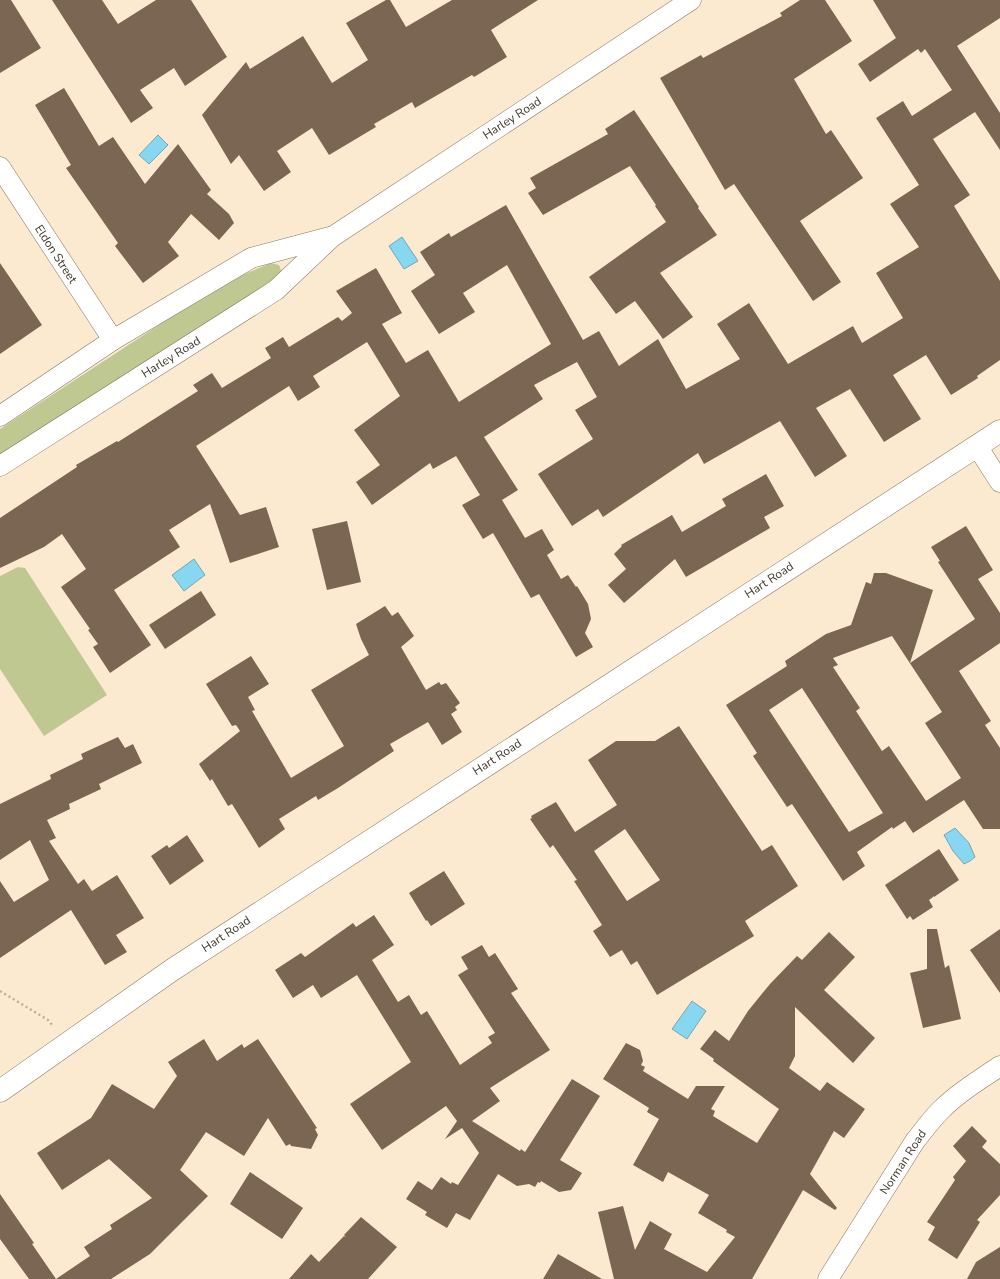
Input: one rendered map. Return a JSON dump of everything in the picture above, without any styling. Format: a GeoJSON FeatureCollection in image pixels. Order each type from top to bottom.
{"type":"FeatureCollection","features":[{"type":"Feature","properties":{"kind":"street","name":"Harley Road"},"geometry":{"type":"LineString","coordinates":[[0,466],[276,290],[332,237],[691,0]]}},
{"type":"Feature","properties":{"kind":"street","name":"Eldon Street"},"geometry":{"type":"LineString","coordinates":[[0,167],[113,340]]}},
{"type":"Feature","properties":{"kind":"street","name":"Harley Road"},"geometry":{"type":"LineString","coordinates":[[0,416],[113,340],[251,258],[332,237]]}},
{"type":"Feature","properties":{"kind":"street","name":"Hart Road"},"geometry":{"type":"LineString","coordinates":[[0,1092],[172,970],[1000,431]]}},
{"type":"Feature","properties":{"kind":"street"},"geometry":{"type":"LineString","coordinates":[[977,446],[1000,482]]}},
{"type":"Feature","properties":{"kind":"street","name":"Norman Road"},"geometry":{"type":"LineString","coordinates":[[828,1279],[915,1141],[927,1126],[943,1108],[959,1094],[1000,1066]]}},
{"type":"Feature","properties":{"kind":"path"},"geometry":{"type":"LineString","coordinates":[[0,991],[48,1020],[66,1044]]}},
{"type":"Feature","properties":{"kind":"green space"},"geometry":{"type":"Polygon","coordinates":[[[271,263],[279,265],[281,270],[278,277],[0,458],[0,429],[223,283],[271,263]]]}},
{"type":"Feature","properties":{"kind":"green space"},"geometry":{"type":"Polygon","coordinates":[[[18,567],[25,568],[107,695],[44,736],[0,669],[0,576],[18,567]]]}},
{"type":"Feature","properties":{"kind":"water"},"geometry":{"type":"Polygon","coordinates":[[[158,135],[168,145],[149,164],[139,155],[158,135]]]}},
{"type":"Feature","properties":{"kind":"water"},"geometry":{"type":"Polygon","coordinates":[[[402,237],[418,261],[404,269],[389,246],[402,237]]]}},
{"type":"Feature","properties":{"kind":"water"},"geometry":{"type":"Polygon","coordinates":[[[194,559],[205,575],[184,591],[172,575],[194,559]]]}},
{"type":"Feature","properties":{"kind":"water"},"geometry":{"type":"Polygon","coordinates":[[[955,828],[969,843],[975,857],[964,864],[953,851],[944,835],[955,828]]]}},
{"type":"Feature","properties":{"kind":"water"},"geometry":{"type":"Polygon","coordinates":[[[692,1001],[706,1011],[687,1039],[672,1029],[692,1001]]]}},
{"type":"Feature","properties":{"kind":"building"},"geometry":{"type":"Polygon","coordinates":[[[0,0],[11,0],[41,48],[0,73],[0,0]]]}},
{"type":"Feature","properties":{"kind":"building"},"geometry":{"type":"Polygon","coordinates":[[[52,0],[102,0],[118,24],[156,0],[191,0],[227,57],[185,86],[174,68],[140,90],[153,108],[131,123],[52,0]]]}},
{"type":"Feature","properties":{"kind":"building"},"geometry":{"type":"Polygon","coordinates":[[[386,0],[390,0],[406,27],[452,0],[538,0],[491,30],[507,57],[474,77],[472,75],[415,108],[412,102],[374,124],[376,127],[329,155],[312,128],[277,151],[291,172],[264,191],[239,155],[231,164],[202,115],[246,62],[250,69],[303,36],[332,83],[368,60],[346,23],[386,0]]]}},
{"type":"Feature","properties":{"kind":"building"},"geometry":{"type":"Polygon","coordinates":[[[800,0],[825,0],[852,41],[794,79],[826,134],[831,130],[863,178],[800,221],[841,282],[813,301],[734,184],[725,190],[660,78],[701,55],[703,58],[782,16],[780,13],[800,0]]]}},
{"type":"Feature","properties":{"kind":"building"},"geometry":{"type":"Polygon","coordinates":[[[873,0],[1000,0],[1000,18],[957,46],[1000,113],[1000,150],[975,112],[933,139],[970,195],[954,206],[1000,281],[1000,360],[977,376],[978,378],[951,395],[926,355],[893,375],[921,419],[884,442],[850,389],[816,408],[847,456],[815,477],[780,421],[704,464],[698,453],[603,517],[598,509],[572,526],[538,474],[593,439],[575,410],[597,397],[577,362],[534,385],[543,399],[484,437],[518,490],[502,500],[525,538],[542,529],[554,550],[547,555],[561,579],[568,575],[588,604],[591,619],[585,633],[593,647],[576,657],[539,594],[531,598],[493,533],[483,539],[462,505],[480,495],[456,456],[433,469],[430,463],[372,505],[356,482],[380,465],[354,430],[400,396],[367,342],[313,376],[320,387],[298,401],[289,386],[196,446],[240,515],[266,507],[279,547],[230,563],[210,504],[169,530],[180,547],[114,590],[151,645],[110,673],[93,647],[98,644],[88,630],[90,629],[61,587],[86,569],[62,534],[44,547],[0,568],[0,518],[77,467],[76,465],[117,441],[118,442],[198,391],[193,385],[212,373],[222,388],[271,358],[265,348],[283,337],[289,347],[338,317],[342,321],[352,313],[336,291],[376,268],[402,313],[382,324],[406,363],[428,350],[459,402],[551,344],[507,265],[463,293],[475,312],[439,334],[411,291],[435,275],[420,252],[449,233],[451,237],[506,205],[583,340],[599,331],[619,366],[658,339],[686,389],[740,359],[717,324],[749,303],[788,364],[853,326],[862,343],[903,318],[876,273],[919,247],[890,204],[919,185],[876,118],[903,101],[912,116],[952,90],[925,49],[921,53],[918,49],[870,82],[858,64],[896,38],[873,0]]]}},
{"type":"Feature","properties":{"kind":"building"},"geometry":{"type":"Polygon","coordinates":[[[64,88],[99,146],[113,137],[145,184],[178,144],[211,190],[207,194],[229,214],[234,223],[219,240],[191,214],[168,242],[179,256],[143,283],[115,246],[118,243],[66,168],[71,165],[35,105],[64,88]]]}},
{"type":"Feature","properties":{"kind":"building"},"geometry":{"type":"Polygon","coordinates":[[[634,110],[717,235],[660,273],[693,317],[663,339],[635,301],[616,314],[589,277],[666,222],[630,166],[543,215],[528,193],[536,188],[530,178],[608,134],[605,129],[634,110]]]}},
{"type":"Feature","properties":{"kind":"building"},"geometry":{"type":"Polygon","coordinates":[[[0,263],[42,325],[0,354],[0,263]]]}},
{"type":"Feature","properties":{"kind":"building"},"geometry":{"type":"Polygon","coordinates":[[[766,474],[784,506],[764,517],[770,528],[686,577],[675,559],[624,603],[608,585],[626,569],[614,554],[622,546],[621,545],[672,515],[682,532],[726,506],[722,499],[766,474]]]}},
{"type":"Feature","properties":{"kind":"building"},"geometry":{"type":"Polygon","coordinates":[[[347,521],[361,582],[327,590],[312,529],[347,521]]]}},
{"type":"Feature","properties":{"kind":"building"},"geometry":{"type":"Polygon","coordinates":[[[966,526],[993,570],[978,579],[1000,613],[1000,643],[959,671],[991,721],[985,725],[1000,748],[1000,829],[983,829],[964,800],[913,833],[905,821],[893,829],[892,827],[857,852],[865,866],[843,881],[792,804],[787,807],[753,756],[757,753],[726,705],[787,666],[785,661],[826,634],[851,625],[866,582],[871,584],[874,573],[886,573],[933,590],[910,663],[975,619],[938,562],[940,561],[931,547],[966,526]],[[892,636],[833,658],[838,665],[833,667],[860,708],[856,711],[882,751],[889,746],[926,801],[961,778],[925,723],[942,712],[892,636]],[[802,688],[769,710],[849,832],[883,813],[802,688]]]}},
{"type":"Feature","properties":{"kind":"building"},"geometry":{"type":"Polygon","coordinates":[[[201,591],[216,615],[165,649],[149,625],[201,591]]]}},
{"type":"Feature","properties":{"kind":"building"},"geometry":{"type":"Polygon","coordinates":[[[385,606],[392,616],[398,612],[414,636],[401,647],[426,690],[439,682],[441,685],[446,683],[460,703],[455,707],[457,710],[451,714],[462,732],[442,745],[428,722],[390,744],[394,751],[338,788],[318,800],[316,796],[279,819],[285,829],[259,848],[232,804],[228,806],[212,779],[210,781],[199,764],[240,731],[236,725],[232,726],[206,684],[251,656],[269,684],[248,697],[255,710],[252,711],[291,778],[344,746],[311,690],[369,655],[356,624],[385,606]]]}},
{"type":"Feature","properties":{"kind":"building"},"geometry":{"type":"Polygon","coordinates":[[[679,726],[762,851],[772,845],[798,886],[745,921],[754,936],[657,995],[637,961],[631,965],[622,950],[610,957],[593,931],[602,925],[574,881],[577,880],[553,845],[550,848],[530,819],[532,818],[531,816],[556,802],[575,832],[617,805],[588,760],[616,741],[655,741],[679,726]],[[625,829],[594,851],[627,901],[660,880],[625,829]]]}},
{"type":"Feature","properties":{"kind":"building"},"geometry":{"type":"Polygon","coordinates":[[[118,737],[125,748],[133,744],[142,763],[99,784],[101,789],[69,804],[70,809],[47,820],[56,838],[49,841],[78,884],[84,879],[92,891],[117,875],[144,918],[116,935],[127,952],[105,965],[71,910],[0,958],[0,881],[14,902],[49,880],[30,840],[0,860],[0,804],[51,779],[50,775],[83,759],[81,754],[118,737]]]}},
{"type":"Feature","properties":{"kind":"building"},"geometry":{"type":"Polygon","coordinates":[[[187,835],[204,861],[170,885],[151,856],[167,845],[169,848],[187,835]]]}},
{"type":"Feature","properties":{"kind":"building"},"geometry":{"type":"Polygon","coordinates":[[[939,849],[959,880],[929,900],[933,907],[913,920],[910,916],[907,919],[885,885],[939,849]]]}},
{"type":"Feature","properties":{"kind":"building"},"geometry":{"type":"Polygon","coordinates":[[[444,871],[465,904],[431,926],[427,920],[426,921],[409,893],[444,871]]]}},
{"type":"Feature","properties":{"kind":"building"},"geometry":{"type":"Polygon","coordinates":[[[374,915],[394,945],[372,960],[398,1002],[409,995],[421,1015],[427,1011],[460,1065],[492,1043],[488,1037],[495,1033],[458,975],[468,969],[461,957],[482,945],[489,957],[495,953],[518,989],[511,993],[550,1050],[490,1088],[500,1101],[472,1121],[520,1151],[521,1149],[525,1152],[572,1079],[600,1096],[560,1160],[582,1173],[571,1190],[559,1192],[541,1181],[540,1183],[538,1182],[535,1187],[529,1184],[517,1186],[498,1174],[470,1220],[456,1213],[447,1228],[425,1215],[427,1212],[406,1199],[418,1181],[432,1190],[441,1177],[451,1184],[452,1182],[458,1185],[479,1153],[462,1128],[445,1139],[457,1121],[446,1106],[382,1150],[350,1104],[411,1062],[357,975],[321,998],[313,985],[293,998],[275,970],[301,953],[305,957],[353,923],[356,927],[374,915]]]}},
{"type":"Feature","properties":{"kind":"building"},"geometry":{"type":"Polygon","coordinates":[[[927,929],[937,929],[945,968],[949,965],[961,1019],[923,1028],[910,973],[927,969],[927,929]]]}},
{"type":"Feature","properties":{"kind":"building"},"geometry":{"type":"Polygon","coordinates":[[[1000,929],[1000,993],[970,950],[1000,929]]]}},
{"type":"Feature","properties":{"kind":"building"},"geometry":{"type":"Polygon","coordinates":[[[829,932],[855,957],[824,990],[875,1038],[853,1063],[795,1007],[795,1056],[789,1068],[820,1091],[827,1082],[865,1109],[844,1138],[834,1131],[810,1174],[837,1208],[835,1210],[803,1190],[752,1279],[614,1279],[598,1212],[623,1206],[635,1250],[650,1221],[672,1234],[664,1249],[707,1272],[735,1237],[726,1232],[727,1230],[698,1213],[709,1195],[668,1172],[663,1182],[633,1165],[659,1119],[647,1112],[649,1108],[603,1079],[626,1043],[640,1050],[643,1061],[641,1065],[645,1067],[643,1071],[688,1099],[696,1086],[725,1086],[711,1109],[715,1111],[713,1116],[757,1143],[779,1109],[713,1061],[714,1059],[700,1049],[715,1030],[729,1041],[748,1011],[770,984],[797,956],[802,960],[829,932]]]}},
{"type":"Feature","properties":{"kind":"building"},"geometry":{"type":"Polygon","coordinates":[[[204,1039],[217,1061],[242,1044],[244,1048],[258,1039],[317,1128],[315,1129],[318,1135],[311,1149],[291,1146],[290,1144],[286,1146],[268,1118],[244,1156],[206,1132],[180,1170],[208,1196],[150,1254],[111,1279],[56,1279],[90,1256],[84,1247],[112,1229],[110,1225],[152,1198],[109,1159],[62,1190],[37,1153],[91,1118],[112,1084],[154,1109],[177,1076],[168,1062],[204,1039]]]}},
{"type":"Feature","properties":{"kind":"building"},"geometry":{"type":"Polygon","coordinates":[[[972,1126],[987,1141],[982,1147],[1000,1164],[1000,1195],[977,1220],[980,1222],[957,1259],[928,1240],[935,1227],[927,1222],[955,1180],[953,1177],[966,1161],[953,1146],[972,1126]]]}},
{"type":"Feature","properties":{"kind":"building"},"geometry":{"type":"Polygon","coordinates":[[[250,1172],[303,1208],[282,1239],[230,1204],[250,1172]]]}},
{"type":"Feature","properties":{"kind":"building"},"geometry":{"type":"Polygon","coordinates":[[[0,1194],[34,1243],[32,1244],[56,1279],[29,1279],[0,1239],[0,1194]]]}},
{"type":"Feature","properties":{"kind":"building"},"geometry":{"type":"Polygon","coordinates":[[[361,1217],[397,1247],[368,1279],[289,1279],[311,1254],[319,1262],[344,1236],[346,1237],[344,1235],[361,1217]]]}},
{"type":"Feature","properties":{"kind":"building"},"geometry":{"type":"Polygon","coordinates":[[[1000,1247],[1000,1279],[967,1279],[976,1262],[1000,1247]]]}},
{"type":"Feature","properties":{"kind":"building"},"geometry":{"type":"Polygon","coordinates":[[[558,1254],[602,1279],[543,1279],[558,1254]]]}}]}
